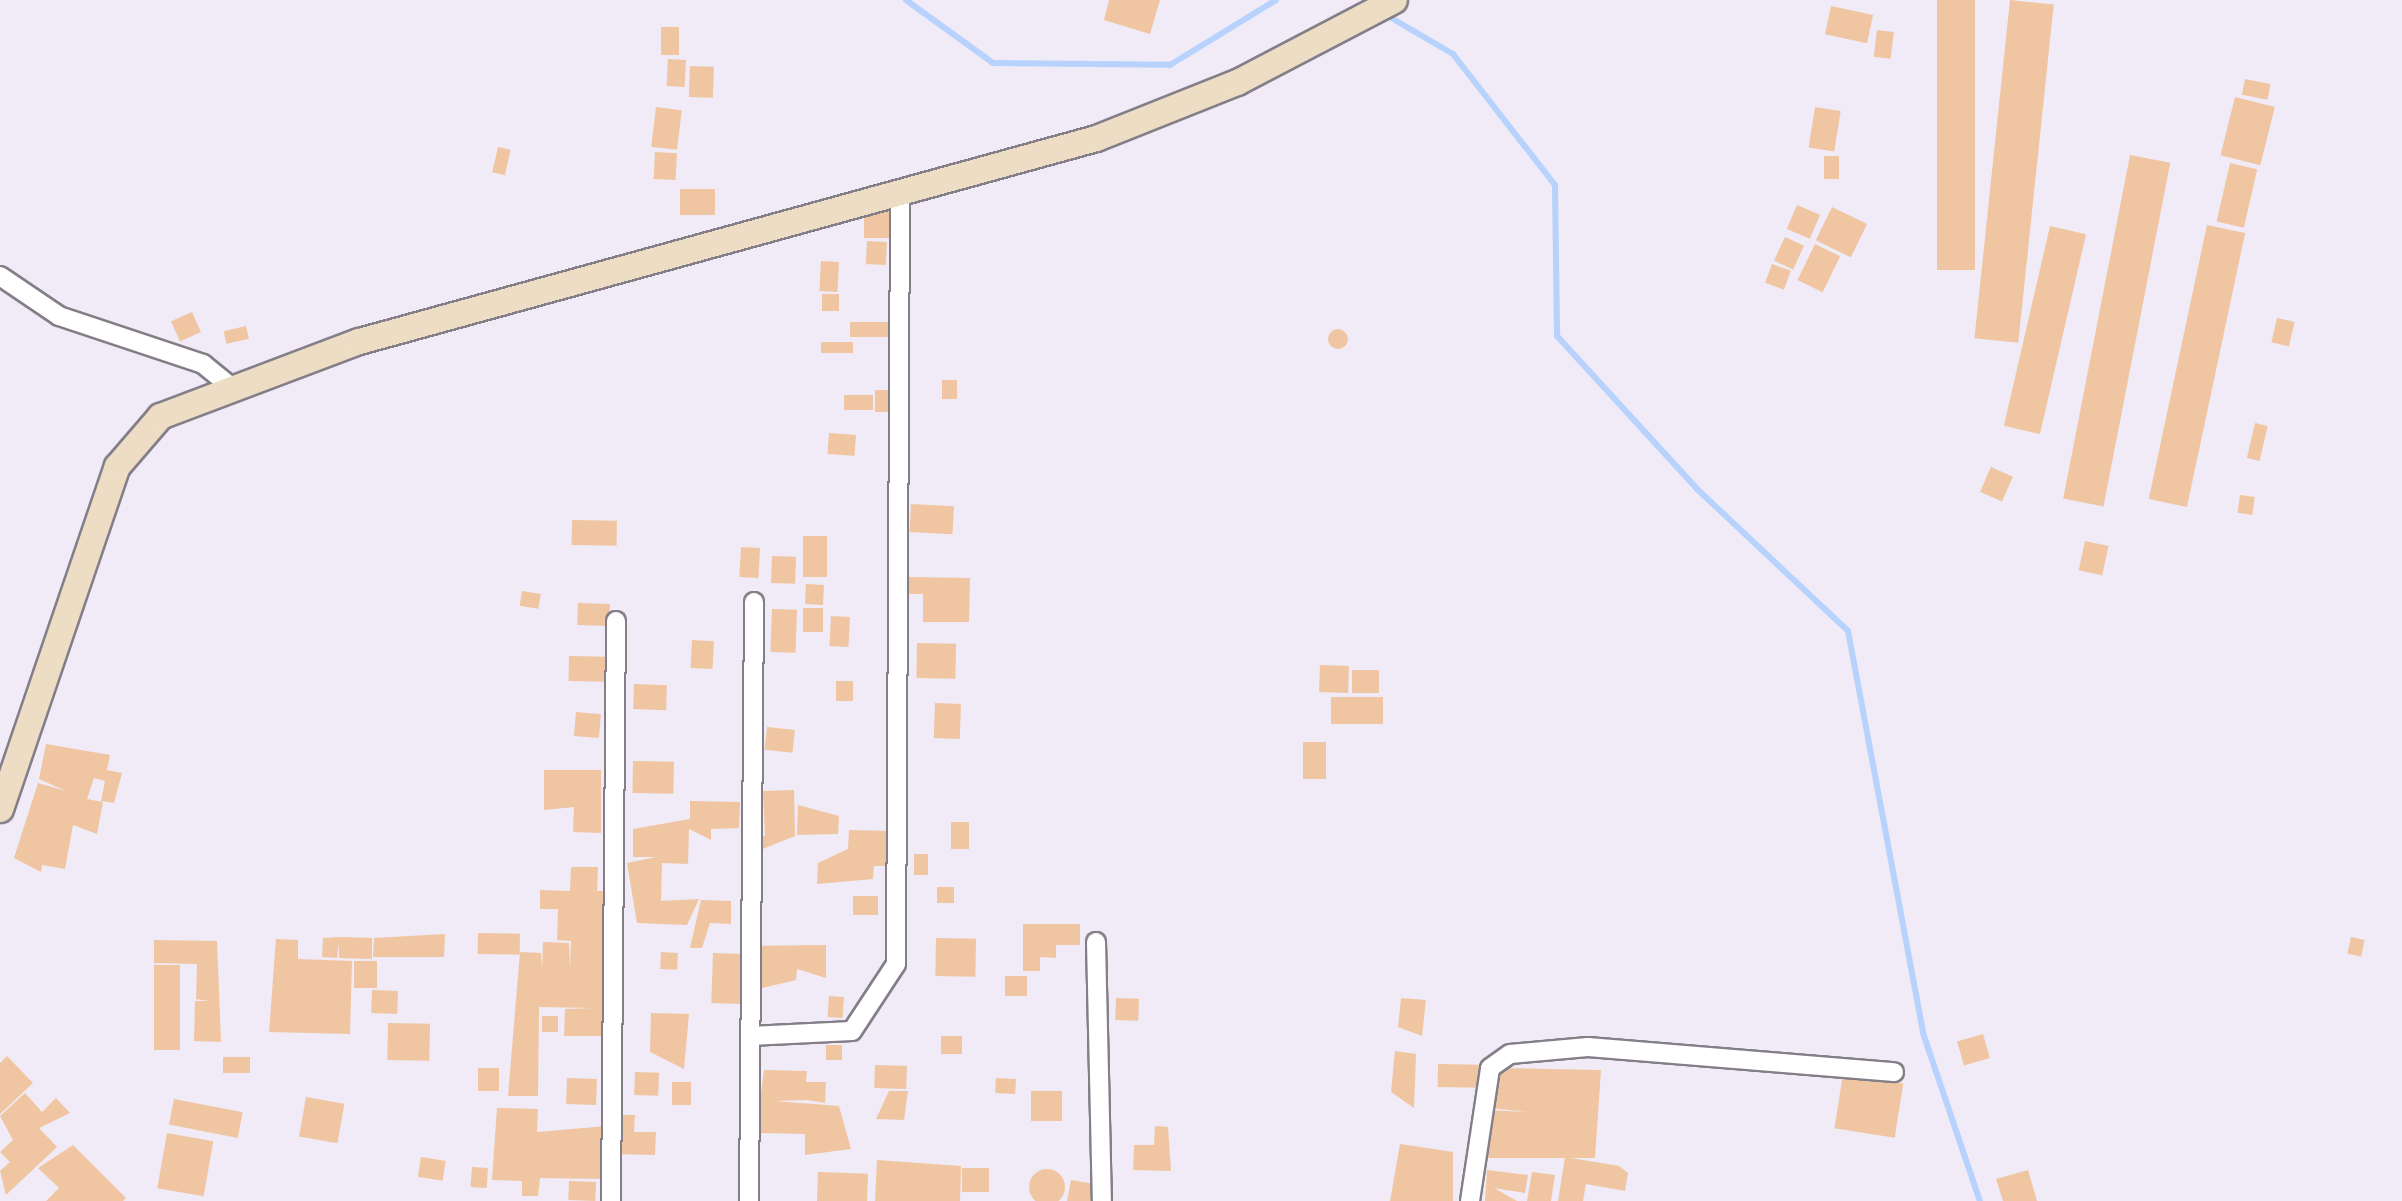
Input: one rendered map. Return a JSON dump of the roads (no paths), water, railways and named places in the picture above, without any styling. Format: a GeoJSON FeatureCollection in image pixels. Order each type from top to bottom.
{"type":"FeatureCollection","features":[{"type":"Feature","properties":{"kind":"street"},"geometry":{"type":"LineString","coordinates":[[0,808],[117,466],[160,416],[228,384],[1096,138],[1327,40],[1390,3]]}},
{"type":"Feature","properties":{"kind":"street"},"geometry":{"type":"LineString","coordinates":[[750,1036],[852,1031],[896,964],[900,192]]}},
{"type":"Feature","properties":{"kind":"street"},"geometry":{"type":"LineString","coordinates":[[0,276],[60,316],[204,364],[228,384]]}},
{"type":"Feature","properties":{"kind":"street"},"geometry":{"type":"LineString","coordinates":[[749,1201],[754,602]]}},
{"type":"Feature","properties":{"kind":"street"},"geometry":{"type":"LineString","coordinates":[[611,1201],[616,621]]}},
{"type":"Feature","properties":{"kind":"street"},"geometry":{"type":"LineString","coordinates":[[1096,942],[1102,1201]]}},
{"type":"Feature","properties":{"kind":"street"},"geometry":{"type":"LineString","coordinates":[[1470,1201],[1490,1068],[1510,1054],[1588,1047],[1894,1072]]}},
{"type":"Feature","properties":{"kind":"waterway"},"geometry":{"type":"LineString","coordinates":[[906,0],[993,63],[1170,65],[1276,0]]}},
{"type":"Feature","properties":{"kind":"waterway"},"geometry":{"type":"LineString","coordinates":[[1383,13],[1453,54],[1555,185],[1557,336],[1697,489],[1848,631],[1923,1033],[1980,1201]]}}]}
